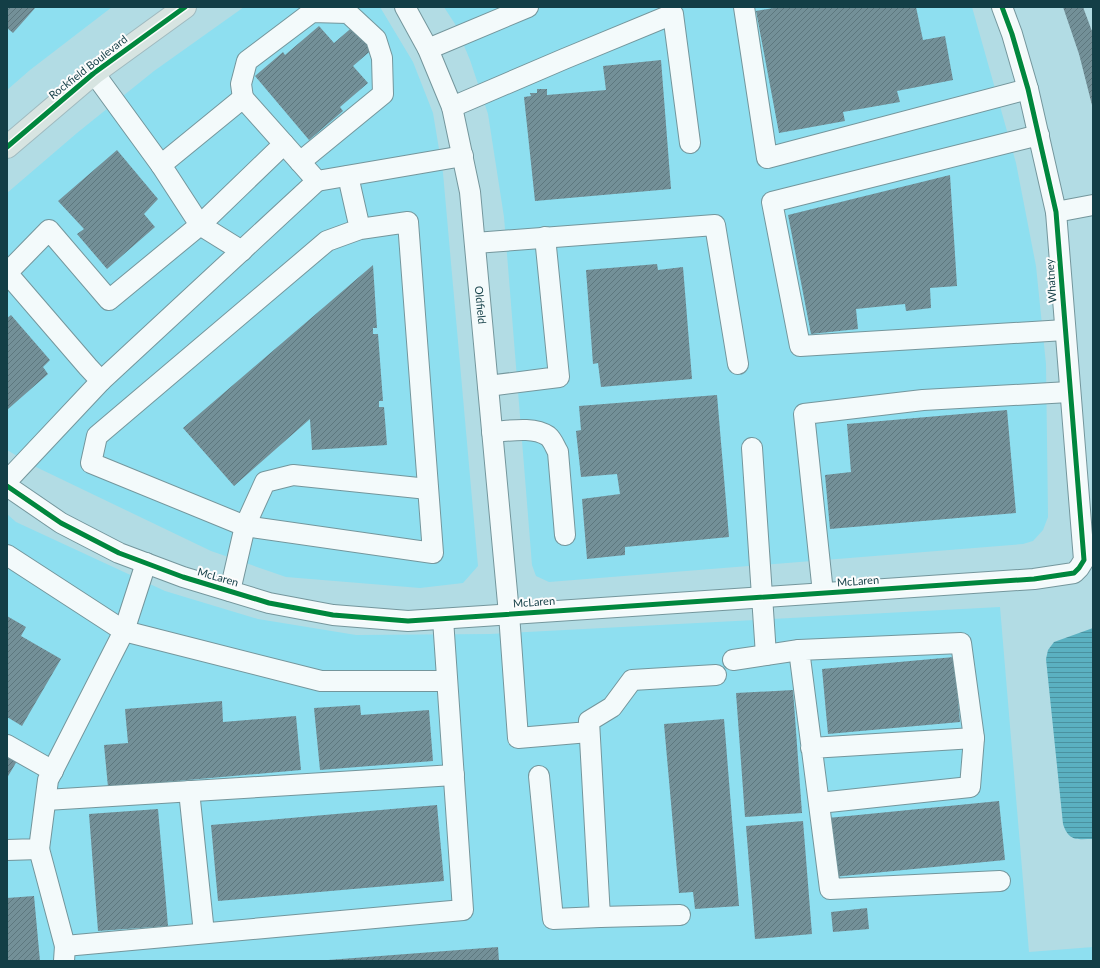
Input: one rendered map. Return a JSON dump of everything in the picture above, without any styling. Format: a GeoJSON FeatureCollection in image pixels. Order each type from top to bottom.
{"type":"FeatureCollection","features":[{"type":"Feature","properties":{"kind":"main road","name":"Rockfield Boulevard"},"geometry":{"type":"LineString","coordinates":[[7,147],[94,73],[185,7]]}},
{"type":"Feature","properties":{"kind":"street","name":"Oldfield"},"geometry":{"type":"LineString","coordinates":[[405,7],[428,48],[452,107],[470,192],[509,614],[518,738],[589,732]]}},
{"type":"Feature","properties":{"kind":"street"},"geometry":{"type":"LineString","coordinates":[[428,48],[503,12],[528,7]]}},
{"type":"Feature","properties":{"kind":"street"},"geometry":{"type":"LineString","coordinates":[[744,7],[768,158],[1028,89]]}},
{"type":"Feature","properties":{"kind":"street","name":"Whatney"},"geometry":{"type":"LineString","coordinates":[[1002,7],[1012,34],[1028,89],[1056,212],[1069,392],[1084,560]]}},
{"type":"Feature","properties":{"kind":"street"},"geometry":{"type":"LineString","coordinates":[[300,162],[383,94],[382,58],[376,39],[348,13],[312,12],[247,61],[240,84],[243,98],[300,162],[317,181]]}},
{"type":"Feature","properties":{"kind":"street"},"geometry":{"type":"LineString","coordinates":[[452,107],[674,14],[690,143]]}},
{"type":"Feature","properties":{"kind":"street"},"geometry":{"type":"LineString","coordinates":[[94,73],[161,165],[200,225],[242,251]]}},
{"type":"Feature","properties":{"kind":"street"},"geometry":{"type":"LineString","coordinates":[[161,165],[243,98]]}},
{"type":"Feature","properties":{"kind":"street"},"geometry":{"type":"LineString","coordinates":[[1039,135],[772,202],[800,346],[1065,330]]}},
{"type":"Feature","properties":{"kind":"street"},"geometry":{"type":"LineString","coordinates":[[101,381],[7,273],[49,230],[109,300],[200,225],[284,144]]}},
{"type":"Feature","properties":{"kind":"street"},"geometry":{"type":"LineString","coordinates":[[7,481],[101,381],[317,181],[463,156]]}},
{"type":"Feature","properties":{"kind":"street"},"geometry":{"type":"LineString","coordinates":[[348,176],[360,229]]}},
{"type":"Feature","properties":{"kind":"street"},"geometry":{"type":"LineString","coordinates":[[1056,212],[1093,205]]}},
{"type":"Feature","properties":{"kind":"street"},"geometry":{"type":"LineString","coordinates":[[408,222],[433,553],[245,526],[91,463],[97,436],[327,241],[360,229],[408,222]]}},
{"type":"Feature","properties":{"kind":"street"},"geometry":{"type":"LineString","coordinates":[[475,243],[715,225],[738,364]]}},
{"type":"Feature","properties":{"kind":"street"},"geometry":{"type":"LineString","coordinates":[[488,386],[559,377],[545,237]]}},
{"type":"Feature","properties":{"kind":"street"},"geometry":{"type":"LineString","coordinates":[[823,593],[804,414],[923,400],[1069,392]]}},
{"type":"Feature","properties":{"kind":"street"},"geometry":{"type":"LineString","coordinates":[[492,432],[527,430],[548,436],[554,443],[558,452],[565,535]]}},
{"type":"Feature","properties":{"kind":"street"},"geometry":{"type":"LineString","coordinates":[[752,448],[766,655]]}},
{"type":"Feature","properties":{"kind":"street"},"geometry":{"type":"LineString","coordinates":[[230,591],[245,526],[265,482],[293,475],[428,489]]}},
{"type":"Feature","properties":{"kind":"street","name":"McLaren"},"geometry":{"type":"LineString","coordinates":[[7,486],[61,523],[119,553],[183,577],[269,602],[333,615],[408,621],[1034,579],[1074,573],[1084,560]]}},
{"type":"Feature","properties":{"kind":"street"},"geometry":{"type":"LineString","coordinates":[[7,555],[124,631],[321,681],[447,681]]}},
{"type":"Feature","properties":{"kind":"street"},"geometry":{"type":"LineString","coordinates":[[146,563],[124,631],[48,780],[40,849],[65,954],[204,933],[463,910],[443,619]]}},
{"type":"Feature","properties":{"kind":"street"},"geometry":{"type":"LineString","coordinates":[[733,660],[799,650],[961,643],[974,738],[970,787],[819,803]]}},
{"type":"Feature","properties":{"kind":"street"},"geometry":{"type":"LineString","coordinates":[[799,650],[830,889],[1000,881]]}},
{"type":"Feature","properties":{"kind":"street"},"geometry":{"type":"LineString","coordinates":[[600,917],[588,720],[612,707],[632,680],[716,675]]}},
{"type":"Feature","properties":{"kind":"street"},"geometry":{"type":"LineString","coordinates":[[811,748],[974,738]]}},
{"type":"Feature","properties":{"kind":"street"},"geometry":{"type":"LineString","coordinates":[[7,745],[53,771]]}},
{"type":"Feature","properties":{"kind":"street"},"geometry":{"type":"LineString","coordinates":[[46,800],[454,775]]}},
{"type":"Feature","properties":{"kind":"street"},"geometry":{"type":"LineString","coordinates":[[539,776],[554,919],[680,915]]}},
{"type":"Feature","properties":{"kind":"street"},"geometry":{"type":"LineString","coordinates":[[189,791],[204,933]]}},
{"type":"Feature","properties":{"kind":"street"},"geometry":{"type":"LineString","coordinates":[[7,850],[40,849]]}},
{"type":"Feature","properties":{"kind":"shaded area"},"geometry":{"type":"Polygon","coordinates":[[[7,7],[112,7],[30,70],[7,90],[7,7]]]}},
{"type":"Feature","properties":{"kind":"shaded area"},"geometry":{"type":"Polygon","coordinates":[[[244,7],[380,7],[413,62],[433,113],[443,173],[478,566],[463,583],[420,588],[286,577],[211,551],[36,467],[7,450],[7,193],[77,133],[154,71],[244,7]]]}},
{"type":"Feature","properties":{"kind":"shaded area"},"geometry":{"type":"Polygon","coordinates":[[[444,7],[972,7],[1016,163],[1036,266],[1046,364],[1048,517],[1043,530],[1033,541],[1023,544],[549,582],[536,576],[532,565],[504,217],[488,114],[470,60],[455,24],[444,7]]]}},
{"type":"Feature","properties":{"kind":"shaded area"},"geometry":{"type":"Polygon","coordinates":[[[7,514],[16,522],[165,591],[258,619],[356,635],[490,634],[1000,607],[1029,952],[1093,947],[1093,961],[7,961],[7,514]]]}},
{"type":"Feature","properties":{"kind":"shaded area"},"geometry":{"type":"Polygon","coordinates":[[[1093,628],[1093,839],[1078,839],[1071,837],[1068,834],[1063,824],[1046,659],[1048,650],[1054,642],[1093,628]]]}},
{"type":"Feature","properties":{"kind":"building"},"geometry":{"type":"Polygon","coordinates":[[[7,7],[36,7],[13,33],[7,28],[7,7]]]}},
{"type":"Feature","properties":{"kind":"building"},"geometry":{"type":"Polygon","coordinates":[[[779,7],[916,7],[923,40],[945,36],[953,80],[897,91],[900,102],[843,112],[845,121],[779,133],[756,11],[779,7]]]}},
{"type":"Feature","properties":{"kind":"building"},"geometry":{"type":"Polygon","coordinates":[[[1063,7],[1083,7],[1093,34],[1093,109],[1079,54],[1063,7]]]}},
{"type":"Feature","properties":{"kind":"building"},"geometry":{"type":"Polygon","coordinates":[[[356,24],[375,47],[353,66],[368,83],[340,107],[343,111],[309,140],[255,76],[283,52],[285,55],[319,26],[334,43],[356,24]]]}},
{"type":"Feature","properties":{"kind":"building"},"geometry":{"type":"Polygon","coordinates":[[[661,60],[671,189],[535,201],[524,97],[531,96],[530,93],[537,93],[537,89],[547,89],[547,95],[606,90],[603,66],[661,60]]]}},
{"type":"Feature","properties":{"kind":"building"},"geometry":{"type":"Polygon","coordinates":[[[117,150],[158,199],[144,214],[155,227],[107,269],[77,234],[84,229],[58,201],[117,150]]]}},
{"type":"Feature","properties":{"kind":"building"},"geometry":{"type":"Polygon","coordinates":[[[950,175],[957,286],[930,288],[931,308],[906,311],[905,304],[856,309],[858,329],[811,334],[788,215],[950,175]]]}},
{"type":"Feature","properties":{"kind":"building"},"geometry":{"type":"Polygon","coordinates":[[[657,264],[658,270],[683,267],[692,379],[601,387],[598,363],[593,364],[586,270],[657,264]]]}},
{"type":"Feature","properties":{"kind":"building"},"geometry":{"type":"Polygon","coordinates":[[[373,265],[377,328],[373,328],[373,334],[378,334],[383,401],[379,401],[379,407],[384,407],[387,445],[312,450],[310,419],[234,486],[183,428],[373,265]]]}},
{"type":"Feature","properties":{"kind":"building"},"geometry":{"type":"Polygon","coordinates":[[[11,315],[50,360],[43,367],[48,374],[7,410],[7,318],[11,315]]]}},
{"type":"Feature","properties":{"kind":"building"},"geometry":{"type":"Polygon","coordinates":[[[717,395],[729,537],[625,547],[625,555],[587,559],[582,499],[620,494],[617,474],[581,477],[576,431],[581,430],[579,406],[717,395]]]}},
{"type":"Feature","properties":{"kind":"building"},"geometry":{"type":"Polygon","coordinates":[[[1007,410],[1016,513],[830,529],[825,475],[851,472],[847,424],[1007,410]]]}},
{"type":"Feature","properties":{"kind":"building"},"geometry":{"type":"Polygon","coordinates":[[[7,616],[26,627],[21,636],[61,659],[22,726],[7,717],[7,616]]]}},
{"type":"Feature","properties":{"kind":"building"},"geometry":{"type":"Polygon","coordinates":[[[954,657],[960,722],[828,734],[822,669],[954,657]]]}},
{"type":"Feature","properties":{"kind":"building"},"geometry":{"type":"Polygon","coordinates":[[[793,690],[802,813],[745,817],[736,693],[793,690]]]}},
{"type":"Feature","properties":{"kind":"building"},"geometry":{"type":"Polygon","coordinates":[[[222,701],[223,722],[296,716],[301,770],[108,787],[104,745],[128,743],[125,709],[222,701]]]}},
{"type":"Feature","properties":{"kind":"building"},"geometry":{"type":"Polygon","coordinates":[[[360,705],[361,715],[429,710],[433,761],[320,770],[314,708],[360,705]]]}},
{"type":"Feature","properties":{"kind":"building"},"geometry":{"type":"Polygon","coordinates":[[[724,719],[739,906],[695,909],[693,892],[679,893],[664,724],[724,719]]]}},
{"type":"Feature","properties":{"kind":"building"},"geometry":{"type":"Polygon","coordinates":[[[7,755],[17,761],[7,778],[7,755]]]}},
{"type":"Feature","properties":{"kind":"building"},"geometry":{"type":"Polygon","coordinates":[[[999,801],[1005,860],[833,877],[828,818],[999,801]]]}},
{"type":"Feature","properties":{"kind":"building"},"geometry":{"type":"Polygon","coordinates":[[[437,805],[444,881],[218,901],[211,825],[437,805]]]}},
{"type":"Feature","properties":{"kind":"building"},"geometry":{"type":"Polygon","coordinates":[[[158,809],[168,926],[98,931],[89,814],[158,809]]]}},
{"type":"Feature","properties":{"kind":"building"},"geometry":{"type":"Polygon","coordinates":[[[803,821],[812,934],[755,939],[746,826],[803,821]]]}},
{"type":"Feature","properties":{"kind":"building"},"geometry":{"type":"Polygon","coordinates":[[[34,896],[40,961],[7,961],[7,898],[34,896]]]}},
{"type":"Feature","properties":{"kind":"building"},"geometry":{"type":"Polygon","coordinates":[[[867,908],[869,929],[833,932],[831,912],[867,908]]]}},
{"type":"Feature","properties":{"kind":"building"},"geometry":{"type":"Polygon","coordinates":[[[498,947],[499,961],[328,961],[328,960],[498,947]]]}},
{"type":"Feature","properties":{"kind":"cycle path"},"geometry":{"type":"LineString","coordinates":[[7,147],[94,73],[185,7]]}},
{"type":"Feature","properties":{"kind":"cycle path"},"geometry":{"type":"LineString","coordinates":[[7,486],[61,523],[119,553],[183,577],[269,603],[333,615],[408,621],[1034,579],[1074,573],[1084,560],[1056,212],[1028,89],[1012,34],[1002,7]]}}]}
